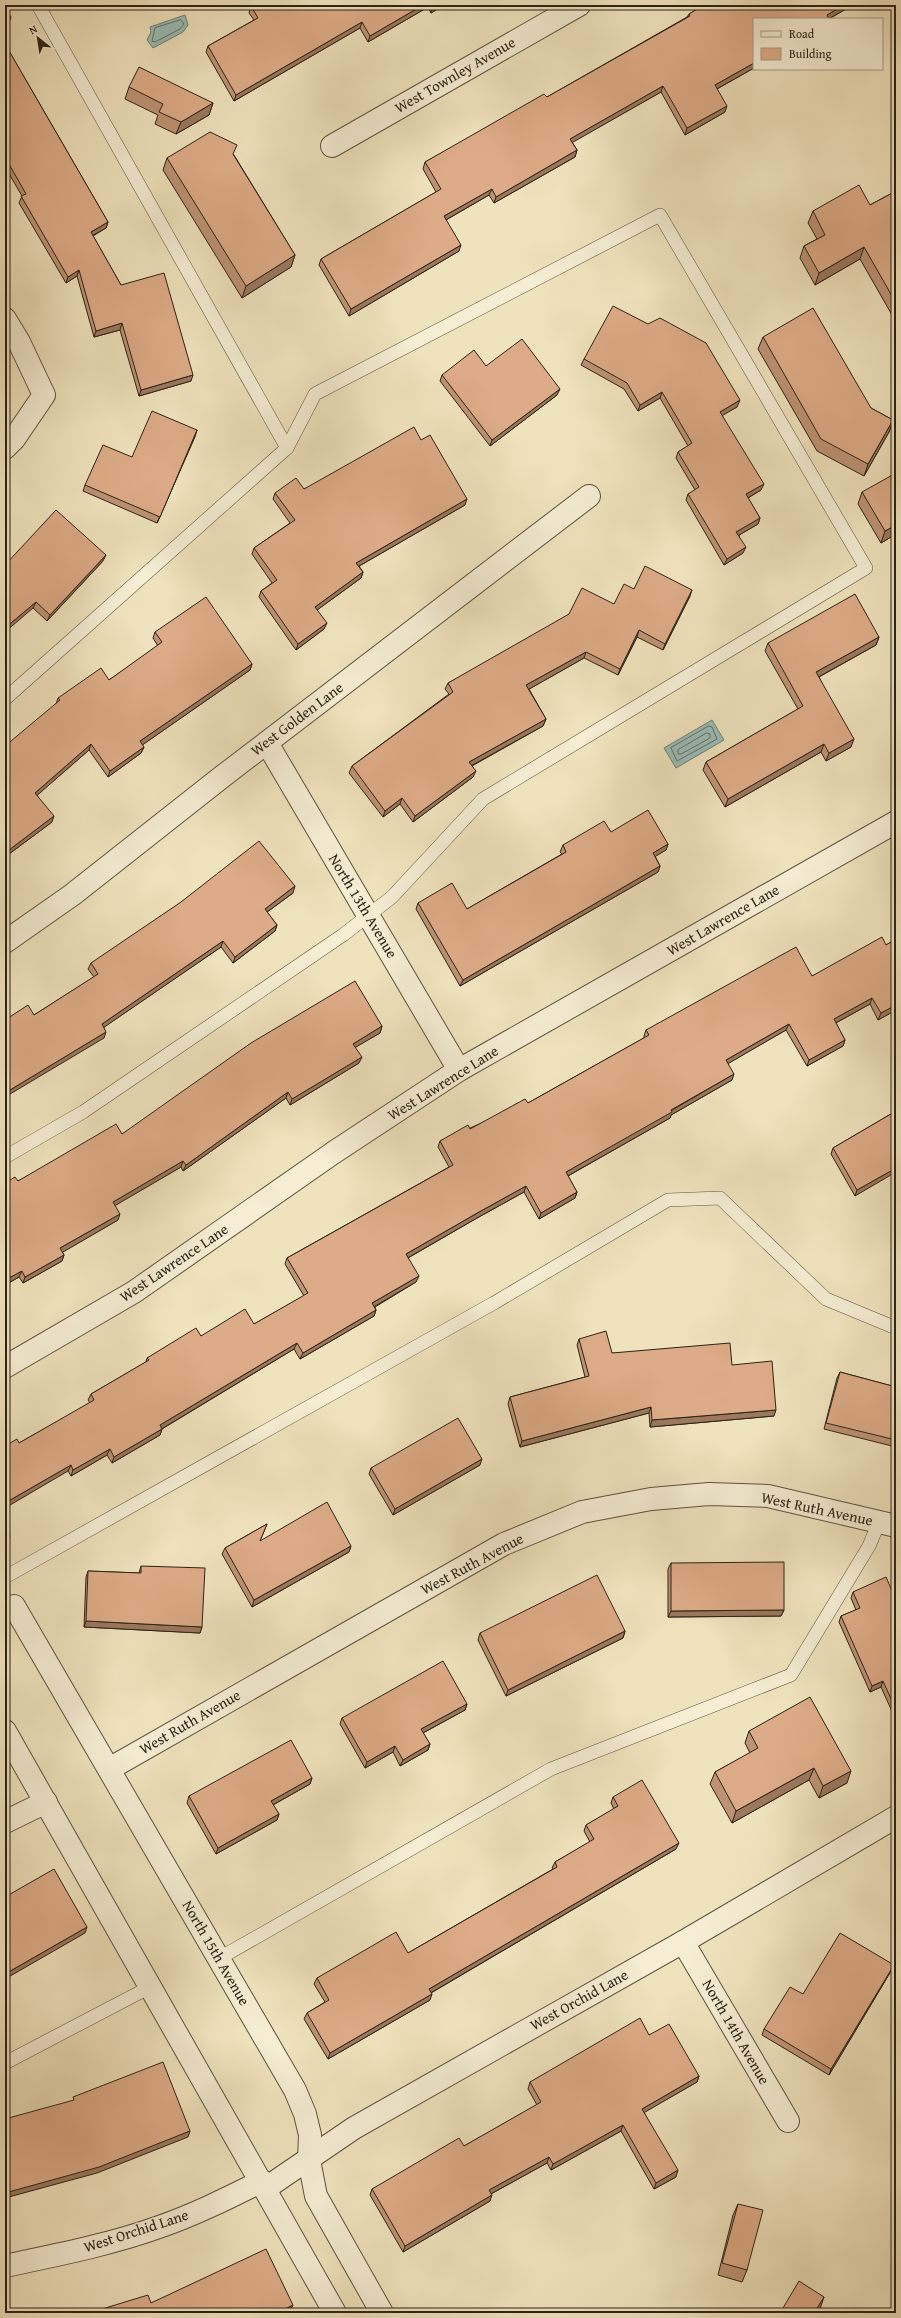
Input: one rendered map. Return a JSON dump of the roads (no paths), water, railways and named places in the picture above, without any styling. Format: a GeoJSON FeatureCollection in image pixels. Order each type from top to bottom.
{"type":"FeatureCollection","features":[{"type":"Feature","properties":{"kind":"street","name":"West Townley Avenue"},"geometry":{"type":"LineString","coordinates":[[332,146],[579,5]]}},
{"type":"Feature","properties":{"kind":"street"},"geometry":{"type":"LineString","coordinates":[[5,319],[19,342],[44,395],[14,439],[5,448]]}},
{"type":"Feature","properties":{"kind":"street","name":"West Golden Lane"},"geometry":{"type":"LineString","coordinates":[[5,942],[72,895],[589,496]]}},
{"type":"Feature","properties":{"kind":"street","name":"North 13th Avenue"},"geometry":{"type":"LineString","coordinates":[[267,743],[459,1070]]}},
{"type":"Feature","properties":{"kind":"street","name":"West Lawrence Lane"},"geometry":{"type":"LineString","coordinates":[[5,1367],[134,1292],[333,1153],[459,1070],[896,822]]}},
{"type":"Feature","properties":{"kind":"street","name":"West Ruth Avenue"},"geometry":{"type":"LineString","coordinates":[[109,1768],[504,1544],[582,1512],[651,1499],[709,1494],[768,1496],[887,1524]]}},
{"type":"Feature","properties":{"kind":"street","name":"North 15th Avenue"},"geometry":{"type":"LineString","coordinates":[[14,1606],[295,2090],[305,2114],[310,2135],[309,2160],[316,2196],[382,2313]]}},
{"type":"Feature","properties":{"kind":"street"},"geometry":{"type":"LineString","coordinates":[[5,1731],[264,2185],[335,2313]]}},
{"type":"Feature","properties":{"kind":"street"},"geometry":{"type":"LineString","coordinates":[[5,1822],[46,1802]]}},
{"type":"Feature","properties":{"kind":"street","name":"West Orchid Lane"},"geometry":{"type":"LineString","coordinates":[[5,2266],[100,2245],[158,2227],[264,2185],[309,2160],[354,2128],[683,1942],[896,1817]]}},
{"type":"Feature","properties":{"kind":"street","name":"North 14th Avenue"},"geometry":{"type":"LineString","coordinates":[[683,1942],[788,2121]]}},
{"type":"Feature","properties":{"kind":"lane"},"geometry":{"type":"LineString","coordinates":[[38,5],[287,448]]}},
{"type":"Feature","properties":{"kind":"lane"},"geometry":{"type":"LineString","coordinates":[[5,699],[287,448],[316,394],[660,215],[866,568],[483,799],[392,898],[336,940],[83,1112],[5,1157]]}},
{"type":"Feature","properties":{"kind":"lane"},"geometry":{"type":"LineString","coordinates":[[5,1577],[488,1307],[668,1200],[720,1198],[826,1299],[896,1328]]}},
{"type":"Feature","properties":{"kind":"lane"},"geometry":{"type":"LineString","coordinates":[[218,1959],[551,1769],[791,1675],[869,1546],[887,1524]]}},
{"type":"Feature","properties":{"kind":"lane"},"geometry":{"type":"LineString","coordinates":[[5,2063],[150,1987]]}},
{"type":"Feature","properties":{"kind":"water"},"geometry":{"type":"Polygon","coordinates":[[[185,15],[188,25],[183,32],[153,48],[147,40],[151,32],[150,27],[185,15]]]}},
{"type":"Feature","properties":{"kind":"water"},"geometry":{"type":"Polygon","coordinates":[[[712,720],[724,740],[676,768],[664,748],[712,720]]]}}]}
